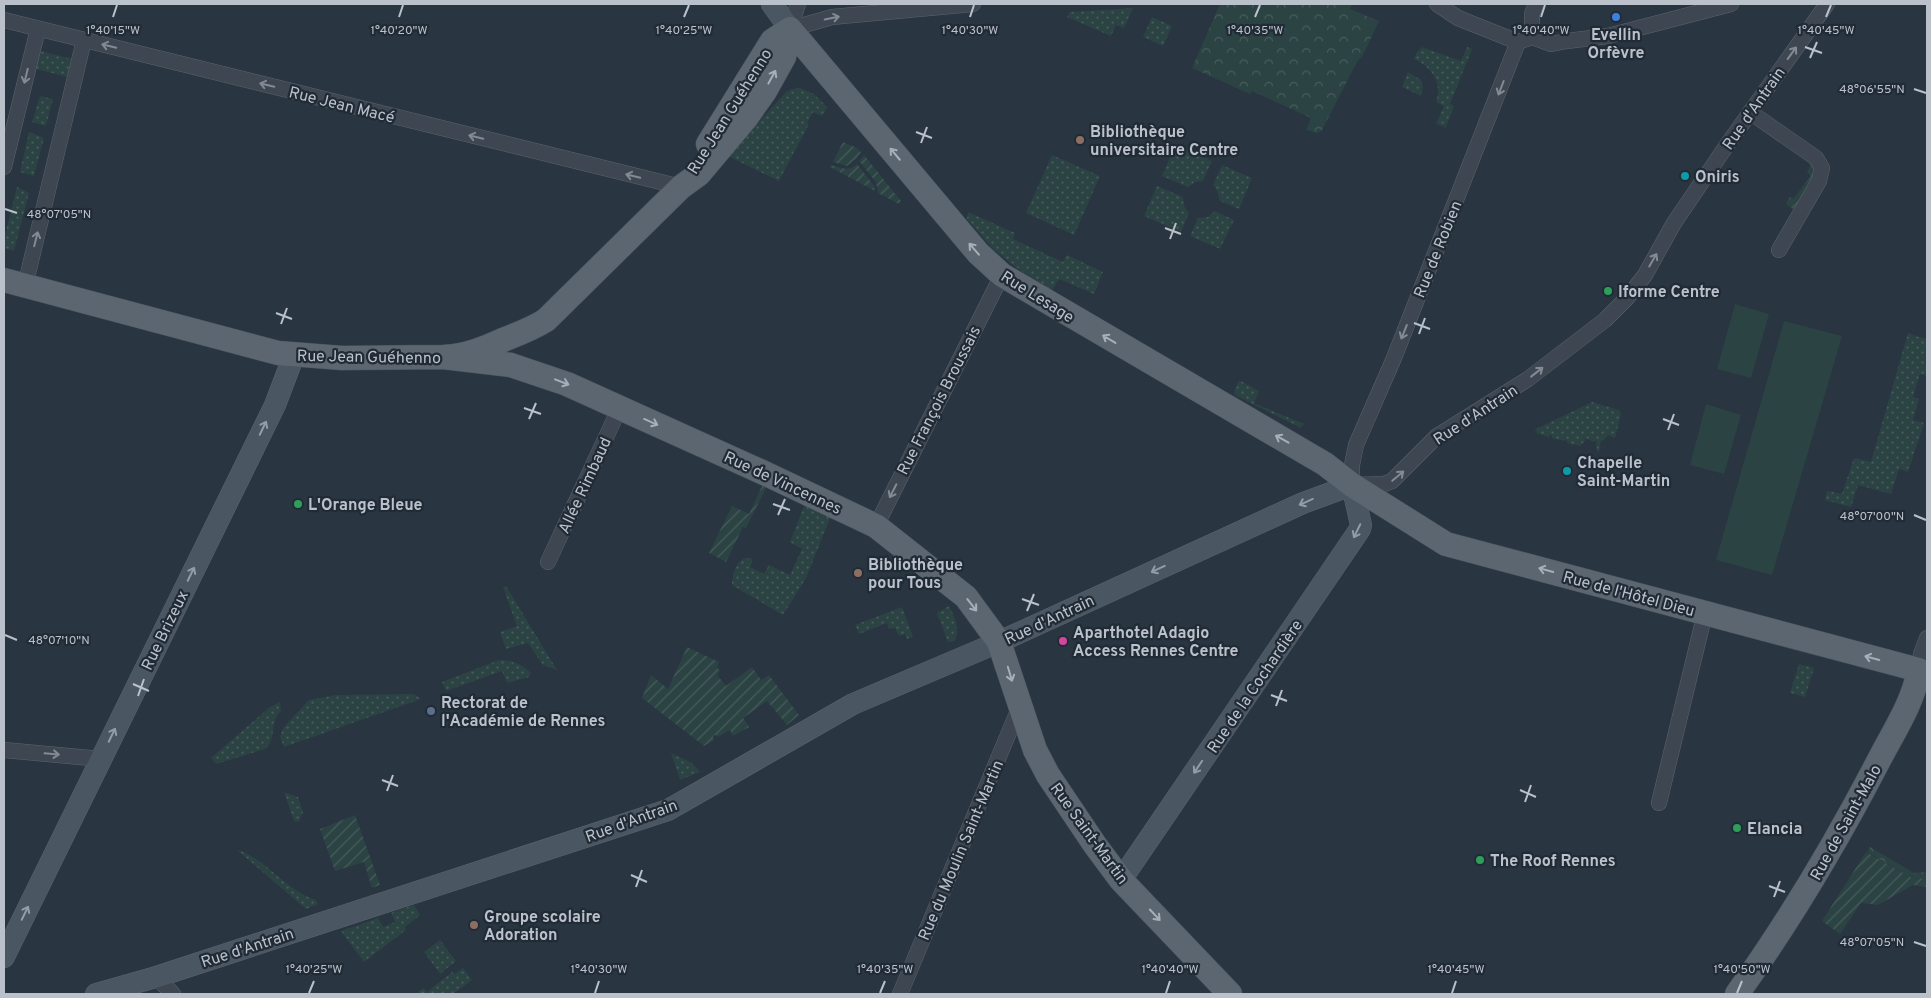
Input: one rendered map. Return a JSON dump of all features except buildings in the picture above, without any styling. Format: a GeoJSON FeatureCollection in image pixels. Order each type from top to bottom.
{"type":"FeatureCollection","features":[{"type":"Feature","properties":{"kind":"main road"},"geometry":{"type":"LineString","coordinates":[[772,4],[790,29]]}},
{"type":"Feature","properties":{"kind":"main road","name":"Rue Jean Guéhenno"},"geometry":{"type":"LineString","coordinates":[[14,283],[262,349],[294,355],[342,358],[443,357],[479,351],[528,330],[546,320],[681,187],[699,174],[746,118],[764,92],[784,57],[790,29]]}},
{"type":"Feature","properties":{"kind":"main road","name":"Rue Lesage"},"geometry":{"type":"LineString","coordinates":[[790,29],[978,253],[1002,275],[1318,460],[1352,485]]}},
{"type":"Feature","properties":{"kind":"main road"},"geometry":{"type":"LineString","coordinates":[[528,330],[526,344],[529,363],[533,371]]}},
{"type":"Feature","properties":{"kind":"main road","name":"Rue Brizeux"},"geometry":{"type":"LineString","coordinates":[[4,956],[275,405],[294,355]]}},
{"type":"Feature","properties":{"kind":"main road","name":"Rue de Vincennes"},"geometry":{"type":"LineString","coordinates":[[443,357],[502,364],[533,371],[567,384],[876,526],[966,596],[1000,642]]}},
{"type":"Feature","properties":{"kind":"main road","name":"Rue de l'Hôtel Dieu"},"geometry":{"type":"LineString","coordinates":[[1352,485],[1446,544],[1923,672]]}},
{"type":"Feature","properties":{"kind":"main road","name":"Rue d'Antrain"},"geometry":{"type":"LineString","coordinates":[[96,994],[156,977],[668,810],[853,704],[1000,642],[1303,503],[1352,485]]}},
{"type":"Feature","properties":{"kind":"main road","name":"Rue de la Cochardière"},"geometry":{"type":"LineString","coordinates":[[1121,880],[1360,529],[1361,525],[1352,485]]}},
{"type":"Feature","properties":{"kind":"main road","name":"Rue Saint-Martin"},"geometry":{"type":"LineString","coordinates":[[1000,642],[1035,750],[1048,775],[1121,880],[1230,994]]}},
{"type":"Feature","properties":{"kind":"main road","name":"Rue de Saint-Malo"},"geometry":{"type":"LineString","coordinates":[[1737,994],[1794,908],[1853,810],[1923,672]]}},
{"type":"Feature","properties":{"kind":"street"},"geometry":{"type":"LineString","coordinates":[[790,29],[798,4]]}},
{"type":"Feature","properties":{"kind":"street"},"geometry":{"type":"LineString","coordinates":[[790,29],[832,17],[973,4]]}},
{"type":"Feature","properties":{"kind":"street"},"geometry":{"type":"LineString","coordinates":[[1437,4],[1458,18],[1525,40],[1551,44],[1608,36],[1731,4]]}},
{"type":"Feature","properties":{"kind":"street","name":"Rue d'Antrain"},"geometry":{"type":"LineString","coordinates":[[1352,485],[1384,484],[1392,481],[1437,436],[1528,379],[1605,320],[1627,298],[1645,275],[1674,223],[1827,4]]}},
{"type":"Feature","properties":{"kind":"street"},"geometry":{"type":"LineString","coordinates":[[1525,40],[1534,9]]}},
{"type":"Feature","properties":{"kind":"street","name":"Rue Jean Macé"},"geometry":{"type":"LineString","coordinates":[[4,20],[681,187]]}},
{"type":"Feature","properties":{"kind":"street"},"geometry":{"type":"LineString","coordinates":[[4,167],[38,28]]}},
{"type":"Feature","properties":{"kind":"street"},"geometry":{"type":"LineString","coordinates":[[14,283],[84,40]]}},
{"type":"Feature","properties":{"kind":"street","name":"Rue de Robien"},"geometry":{"type":"LineString","coordinates":[[1352,485],[1352,464],[1356,445],[1525,40]]}},
{"type":"Feature","properties":{"kind":"street"},"geometry":{"type":"LineString","coordinates":[[1750,112],[1816,158],[1822,168],[1822,176],[1779,250]]}},
{"type":"Feature","properties":{"kind":"street","name":"Rue François Broussais"},"geometry":{"type":"LineString","coordinates":[[876,526],[1002,275]]}},
{"type":"Feature","properties":{"kind":"street","name":"Allée Rimbaud"},"geometry":{"type":"LineString","coordinates":[[548,562],[620,407]]}},
{"type":"Feature","properties":{"kind":"street"},"geometry":{"type":"LineString","coordinates":[[1659,803],[1705,613]]}},
{"type":"Feature","properties":{"kind":"street","name":"Rue de Saint-Malo"},"geometry":{"type":"LineString","coordinates":[[1923,672],[1921,654],[1927,638]]}},
{"type":"Feature","properties":{"kind":"street","name":"Rue du Moulin Saint-Martin"},"geometry":{"type":"LineString","coordinates":[[900,994],[1020,706]]}},
{"type":"Feature","properties":{"kind":"street"},"geometry":{"type":"LineString","coordinates":[[4,750],[101,759]]}},
{"type":"Feature","properties":{"kind":"street"},"geometry":{"type":"LineString","coordinates":[[156,977],[173,994]]}},
{"type":"Feature","properties":{"kind":"green space"},"geometry":{"type":"Polygon","coordinates":[[[1220,4],[1352,4],[1350,9],[1379,21],[1362,57],[1358,60],[1321,132],[1317,133],[1306,130],[1311,118],[1252,91],[1250,94],[1192,68],[1220,4]]]}},
{"type":"Feature","properties":{"kind":"green space"},"geometry":{"type":"Polygon","coordinates":[[[1133,8],[1124,28],[1116,25],[1111,36],[1067,17],[1070,12],[1133,8]]]}},
{"type":"Feature","properties":{"kind":"green space"},"geometry":{"type":"Polygon","coordinates":[[[1152,17],[1172,26],[1163,46],[1143,37],[1152,17]]]}},
{"type":"Feature","properties":{"kind":"green space"},"geometry":{"type":"Polygon","coordinates":[[[1422,47],[1461,61],[1467,47],[1472,49],[1450,104],[1454,106],[1445,130],[1445,127],[1436,124],[1444,106],[1436,102],[1438,95],[1437,82],[1426,66],[1414,59],[1422,47]]]}},
{"type":"Feature","properties":{"kind":"green space"},"geometry":{"type":"Polygon","coordinates":[[[40,51],[72,59],[67,77],[36,69],[40,51]]]}},
{"type":"Feature","properties":{"kind":"green space"},"geometry":{"type":"Polygon","coordinates":[[[1408,72],[1421,80],[1423,87],[1421,96],[1402,87],[1408,72]]]}},
{"type":"Feature","properties":{"kind":"green space"},"geometry":{"type":"Polygon","coordinates":[[[800,88],[814,94],[827,107],[822,116],[813,112],[807,123],[809,124],[779,181],[728,156],[786,92],[800,88]]]}},
{"type":"Feature","properties":{"kind":"green space"},"geometry":{"type":"Polygon","coordinates":[[[40,96],[53,99],[46,126],[32,122],[40,96]]]}},
{"type":"Feature","properties":{"kind":"green space"},"geometry":{"type":"Polygon","coordinates":[[[29,132],[44,138],[34,176],[20,172],[29,132]]]}},
{"type":"Feature","properties":{"kind":"green space"},"geometry":{"type":"Polygon","coordinates":[[[843,142],[857,148],[861,152],[847,166],[833,162],[843,142]]]}},
{"type":"Feature","properties":{"kind":"green space"},"geometry":{"type":"Polygon","coordinates":[[[1176,144],[1212,161],[1203,181],[1195,182],[1188,187],[1162,176],[1176,144]]]}},
{"type":"Feature","properties":{"kind":"green space"},"geometry":{"type":"Polygon","coordinates":[[[864,155],[901,201],[899,204],[878,193],[876,182],[859,161],[864,155]]]}},
{"type":"Feature","properties":{"kind":"green space"},"geometry":{"type":"Polygon","coordinates":[[[1052,155],[1100,176],[1074,235],[1026,213],[1052,155]]]}},
{"type":"Feature","properties":{"kind":"green space"},"geometry":{"type":"Polygon","coordinates":[[[1805,155],[1816,165],[1816,180],[1793,209],[1786,204],[1790,197],[1793,199],[1811,176],[1807,172],[1811,165],[1803,158],[1805,155]]]}},
{"type":"Feature","properties":{"kind":"green space"},"geometry":{"type":"Polygon","coordinates":[[[857,164],[874,186],[875,191],[830,167],[831,165],[848,169],[857,164]]]}},
{"type":"Feature","properties":{"kind":"green space"},"geometry":{"type":"Polygon","coordinates":[[[1222,165],[1252,178],[1239,209],[1220,201],[1217,190],[1213,185],[1222,165]]]}},
{"type":"Feature","properties":{"kind":"green space"},"geometry":{"type":"Polygon","coordinates":[[[1157,186],[1183,197],[1184,206],[1189,213],[1181,232],[1144,216],[1157,186]]]}},
{"type":"Feature","properties":{"kind":"green space"},"geometry":{"type":"Polygon","coordinates":[[[17,187],[29,193],[14,251],[4,248],[4,239],[17,187]]]}},
{"type":"Feature","properties":{"kind":"green space"},"geometry":{"type":"Polygon","coordinates":[[[1215,211],[1234,220],[1220,249],[1190,236],[1198,218],[1208,217],[1215,211]]]}},
{"type":"Feature","properties":{"kind":"green space"},"geometry":{"type":"Polygon","coordinates":[[[968,212],[1015,233],[1013,239],[1063,262],[1067,255],[1103,272],[1094,294],[1059,279],[1052,290],[1021,271],[993,249],[967,219],[968,212]]]}},
{"type":"Feature","properties":{"kind":"green space"},"geometry":{"type":"Polygon","coordinates":[[[1735,304],[1769,314],[1751,378],[1717,369],[1735,304]]]}},
{"type":"Feature","properties":{"kind":"green space"},"geometry":{"type":"Polygon","coordinates":[[[1784,321],[1842,336],[1772,575],[1716,560],[1784,321]]]}},
{"type":"Feature","properties":{"kind":"green space"},"geometry":{"type":"Polygon","coordinates":[[[1908,333],[1925,339],[1927,333],[1927,376],[1920,374],[1913,397],[1919,399],[1913,420],[1924,423],[1908,472],[1899,469],[1891,494],[1858,485],[1851,507],[1825,500],[1827,491],[1842,494],[1854,458],[1871,462],[1908,333]]]}},
{"type":"Feature","properties":{"kind":"green space"},"geometry":{"type":"Polygon","coordinates":[[[1239,380],[1259,391],[1254,403],[1304,424],[1301,428],[1235,395],[1234,392],[1239,380]]]}},
{"type":"Feature","properties":{"kind":"green space"},"geometry":{"type":"Polygon","coordinates":[[[1592,402],[1619,410],[1621,414],[1615,438],[1608,435],[1603,441],[1601,440],[1599,452],[1597,451],[1596,440],[1594,442],[1585,438],[1586,440],[1580,446],[1567,443],[1567,440],[1552,438],[1552,435],[1549,437],[1536,433],[1537,431],[1534,430],[1592,402]]]}},
{"type":"Feature","properties":{"kind":"green space"},"geometry":{"type":"Polygon","coordinates":[[[1706,404],[1741,415],[1724,474],[1690,465],[1706,404]]]}},
{"type":"Feature","properties":{"kind":"green space"},"geometry":{"type":"Polygon","coordinates":[[[763,484],[767,486],[746,528],[743,527],[726,562],[709,553],[732,506],[749,514],[763,484]]]}},
{"type":"Feature","properties":{"kind":"green space"},"geometry":{"type":"Polygon","coordinates":[[[805,504],[831,516],[806,578],[783,615],[732,585],[733,575],[740,561],[748,558],[753,559],[750,567],[764,574],[769,565],[790,575],[802,549],[790,542],[805,504]]]}},
{"type":"Feature","properties":{"kind":"green space"},"geometry":{"type":"Polygon","coordinates":[[[506,586],[557,670],[543,665],[528,643],[506,649],[500,632],[517,626],[503,587],[506,586]]]}},
{"type":"Feature","properties":{"kind":"green space"},"geometry":{"type":"Polygon","coordinates":[[[949,606],[955,619],[957,632],[955,641],[948,642],[937,613],[949,606]]]}},
{"type":"Feature","properties":{"kind":"green space"},"geometry":{"type":"Polygon","coordinates":[[[902,607],[913,637],[907,639],[905,634],[899,636],[895,628],[889,629],[887,623],[859,634],[855,625],[902,607]]]}},
{"type":"Feature","properties":{"kind":"green space"},"geometry":{"type":"Polygon","coordinates":[[[687,647],[719,662],[717,667],[720,671],[717,675],[726,686],[752,667],[761,680],[769,675],[799,715],[787,725],[767,701],[743,718],[749,727],[733,736],[730,730],[718,737],[715,735],[713,736],[714,740],[704,746],[642,698],[651,675],[668,689],[687,647]]]}},
{"type":"Feature","properties":{"kind":"green space"},"geometry":{"type":"Polygon","coordinates":[[[499,660],[516,663],[531,673],[529,677],[507,683],[502,671],[446,691],[442,682],[499,660]]]}},
{"type":"Feature","properties":{"kind":"green space"},"geometry":{"type":"Polygon","coordinates":[[[1799,664],[1814,668],[1805,697],[1790,693],[1799,664]]]}},
{"type":"Feature","properties":{"kind":"green space"},"geometry":{"type":"Polygon","coordinates":[[[414,694],[421,699],[284,747],[280,737],[283,728],[309,700],[336,695],[414,694]]]}},
{"type":"Feature","properties":{"kind":"green space"},"geometry":{"type":"Polygon","coordinates":[[[280,702],[281,711],[275,720],[271,741],[265,749],[216,764],[211,758],[270,707],[280,702]]]}},
{"type":"Feature","properties":{"kind":"green space"},"geometry":{"type":"Polygon","coordinates":[[[671,753],[692,763],[700,772],[680,780],[671,753]]]}},
{"type":"Feature","properties":{"kind":"green space"},"geometry":{"type":"Polygon","coordinates":[[[284,792],[298,797],[303,812],[299,822],[294,821],[284,792]]]}},
{"type":"Feature","properties":{"kind":"green space"},"geometry":{"type":"Polygon","coordinates":[[[355,815],[380,885],[372,888],[364,862],[335,871],[320,829],[355,815]]]}},
{"type":"Feature","properties":{"kind":"green space"},"geometry":{"type":"Polygon","coordinates":[[[1870,847],[1914,873],[1927,872],[1927,879],[1912,878],[1867,852],[1870,847]]]}},
{"type":"Feature","properties":{"kind":"green space"},"geometry":{"type":"Polygon","coordinates":[[[237,850],[256,859],[294,889],[316,900],[318,904],[306,909],[237,850]]]}},
{"type":"Feature","properties":{"kind":"green space"},"geometry":{"type":"Polygon","coordinates":[[[1866,852],[1912,878],[1927,879],[1927,887],[1913,885],[1878,905],[1861,903],[1840,934],[1822,921],[1866,852]]]}},
{"type":"Feature","properties":{"kind":"green space"},"geometry":{"type":"Polygon","coordinates":[[[414,905],[420,915],[405,927],[406,930],[364,962],[341,931],[378,918],[383,927],[395,922],[391,913],[414,905]]]}},
{"type":"Feature","properties":{"kind":"green space"},"geometry":{"type":"Polygon","coordinates":[[[440,940],[456,961],[440,974],[424,952],[440,940]]]}},
{"type":"Feature","properties":{"kind":"green space"},"geometry":{"type":"Polygon","coordinates":[[[463,968],[472,980],[453,994],[417,994],[423,988],[427,992],[452,972],[455,974],[463,968]]]}},
{"type":"Feature","properties":{"kind":"place","name":"Evellin Orfèvre"},"geometry":{"type":"Point","coordinates":[1616,17]}},
{"type":"Feature","properties":{"kind":"place","name":"Bibliothèque universitaire Centre"},"geometry":{"type":"Point","coordinates":[1080,140]}},
{"type":"Feature","properties":{"kind":"place","name":"Oniris"},"geometry":{"type":"Point","coordinates":[1685,176]}},
{"type":"Feature","properties":{"kind":"place","name":"Iforme Centre"},"geometry":{"type":"Point","coordinates":[1608,291]}},
{"type":"Feature","properties":{"kind":"place","name":"Chapelle Saint-Martin"},"geometry":{"type":"Point","coordinates":[1567,471]}},
{"type":"Feature","properties":{"kind":"place","name":"L'Orange Bleue"},"geometry":{"type":"Point","coordinates":[298,504]}},
{"type":"Feature","properties":{"kind":"place","name":"Bibliothèque pour Tous"},"geometry":{"type":"Point","coordinates":[858,573]}},
{"type":"Feature","properties":{"kind":"place","name":"Aparthotel Adagio Access Rennes Centre"},"geometry":{"type":"Point","coordinates":[1063,641]}},
{"type":"Feature","properties":{"kind":"place","name":"Rectorat de l'Académie de Rennes"},"geometry":{"type":"Point","coordinates":[431,711]}},
{"type":"Feature","properties":{"kind":"place","name":"Elancia"},"geometry":{"type":"Point","coordinates":[1737,828]}},
{"type":"Feature","properties":{"kind":"place","name":"The Roof Rennes"},"geometry":{"type":"Point","coordinates":[1480,860]}},
{"type":"Feature","properties":{"kind":"place","name":"Groupe scolaire Adoration"},"geometry":{"type":"Point","coordinates":[474,925]}}]}
